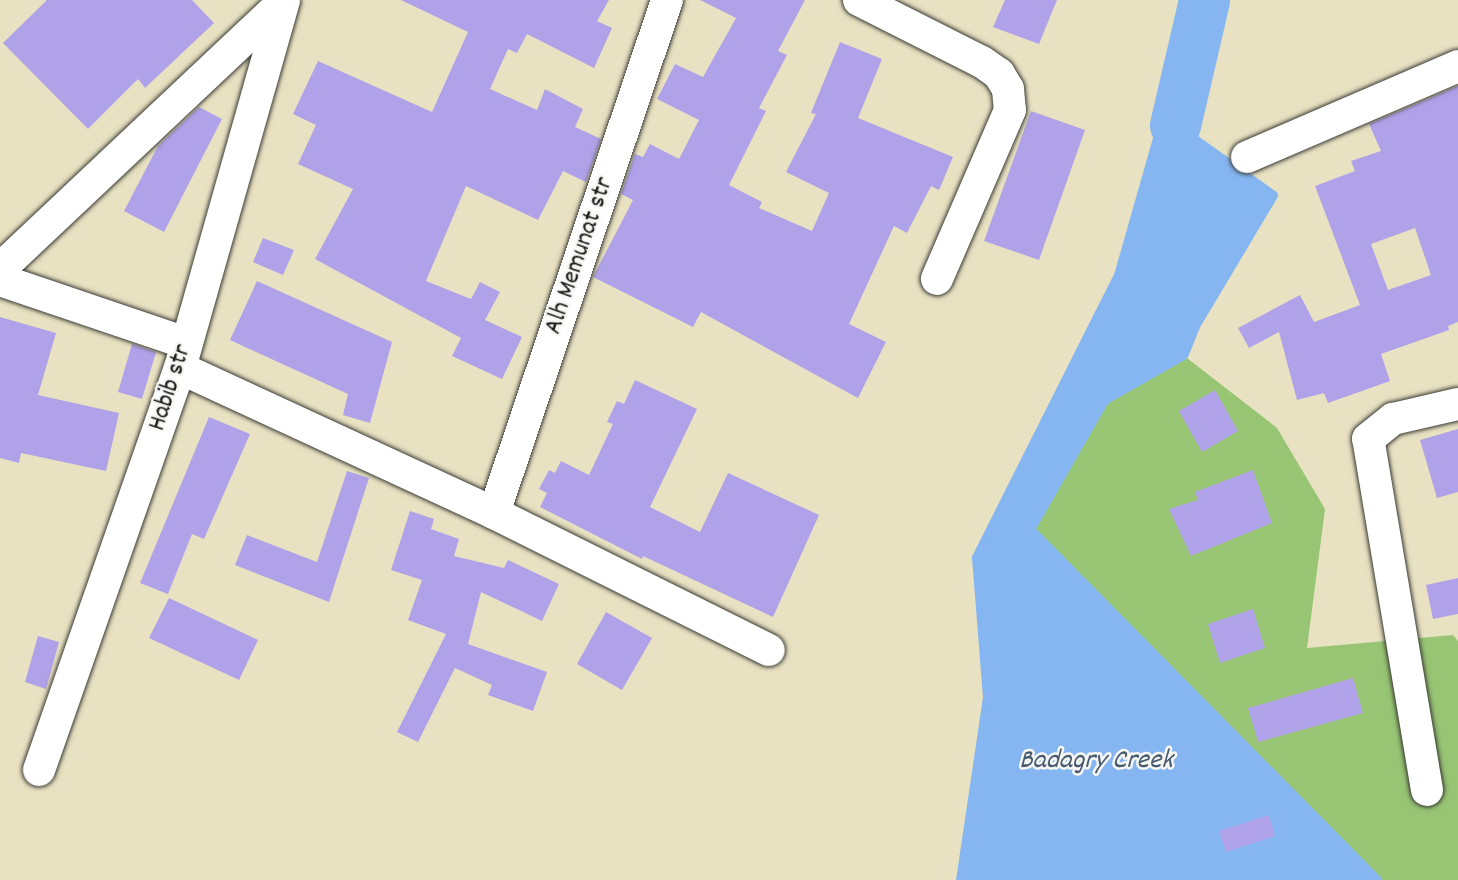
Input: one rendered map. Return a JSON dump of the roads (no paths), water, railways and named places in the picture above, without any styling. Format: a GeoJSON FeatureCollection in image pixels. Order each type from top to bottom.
{"type":"FeatureCollection","features":[{"type":"Feature","properties":{"kind":"street","name":"Alh Memunat str"},"geometry":{"type":"LineString","coordinates":[[494,513],[667,0]]}},
{"type":"Feature","properties":{"kind":"street"},"geometry":{"type":"LineString","coordinates":[[859,0],[982,62],[999,74],[1008,89],[1010,110],[937,279]]}},
{"type":"Feature","properties":{"kind":"street"},"geometry":{"type":"LineString","coordinates":[[0,269],[284,1]]}},
{"type":"Feature","properties":{"kind":"street","name":"Habib str"},"geometry":{"type":"LineString","coordinates":[[39,770],[183,356],[284,1]]}},
{"type":"Feature","properties":{"kind":"street"},"geometry":{"type":"LineString","coordinates":[[1247,157],[1458,66]]}},
{"type":"Feature","properties":{"kind":"street"},"geometry":{"type":"LineString","coordinates":[[0,280],[183,356],[769,650]]}},
{"type":"Feature","properties":{"kind":"street"},"geometry":{"type":"LineString","coordinates":[[1427,790],[1368,439],[1393,419],[1458,404]]}},
{"type":"Feature","properties":{"kind":"water","name":"Badagry Creek"},"geometry":{"type":"Polygon","coordinates":[[[1165,110],[1175,125],[1273,195],[1195,326],[1183,355],[1104,400],[1031,529],[1377,880],[960,880],[987,697],[976,557],[1118,275],[1165,110]]]}},
{"type":"Feature","properties":{"kind":"waterway"},"geometry":{"type":"LineString","coordinates":[[1175,125],[1204,0]]}},
{"type":"Feature","properties":{"kind":"waterway"},"geometry":{"type":"LineString","coordinates":[[960,880],[987,697],[976,557],[1118,275],[1165,110],[1175,125],[1273,195],[1195,326],[1183,355],[1104,400],[1030,529],[1377,880]]}}]}
